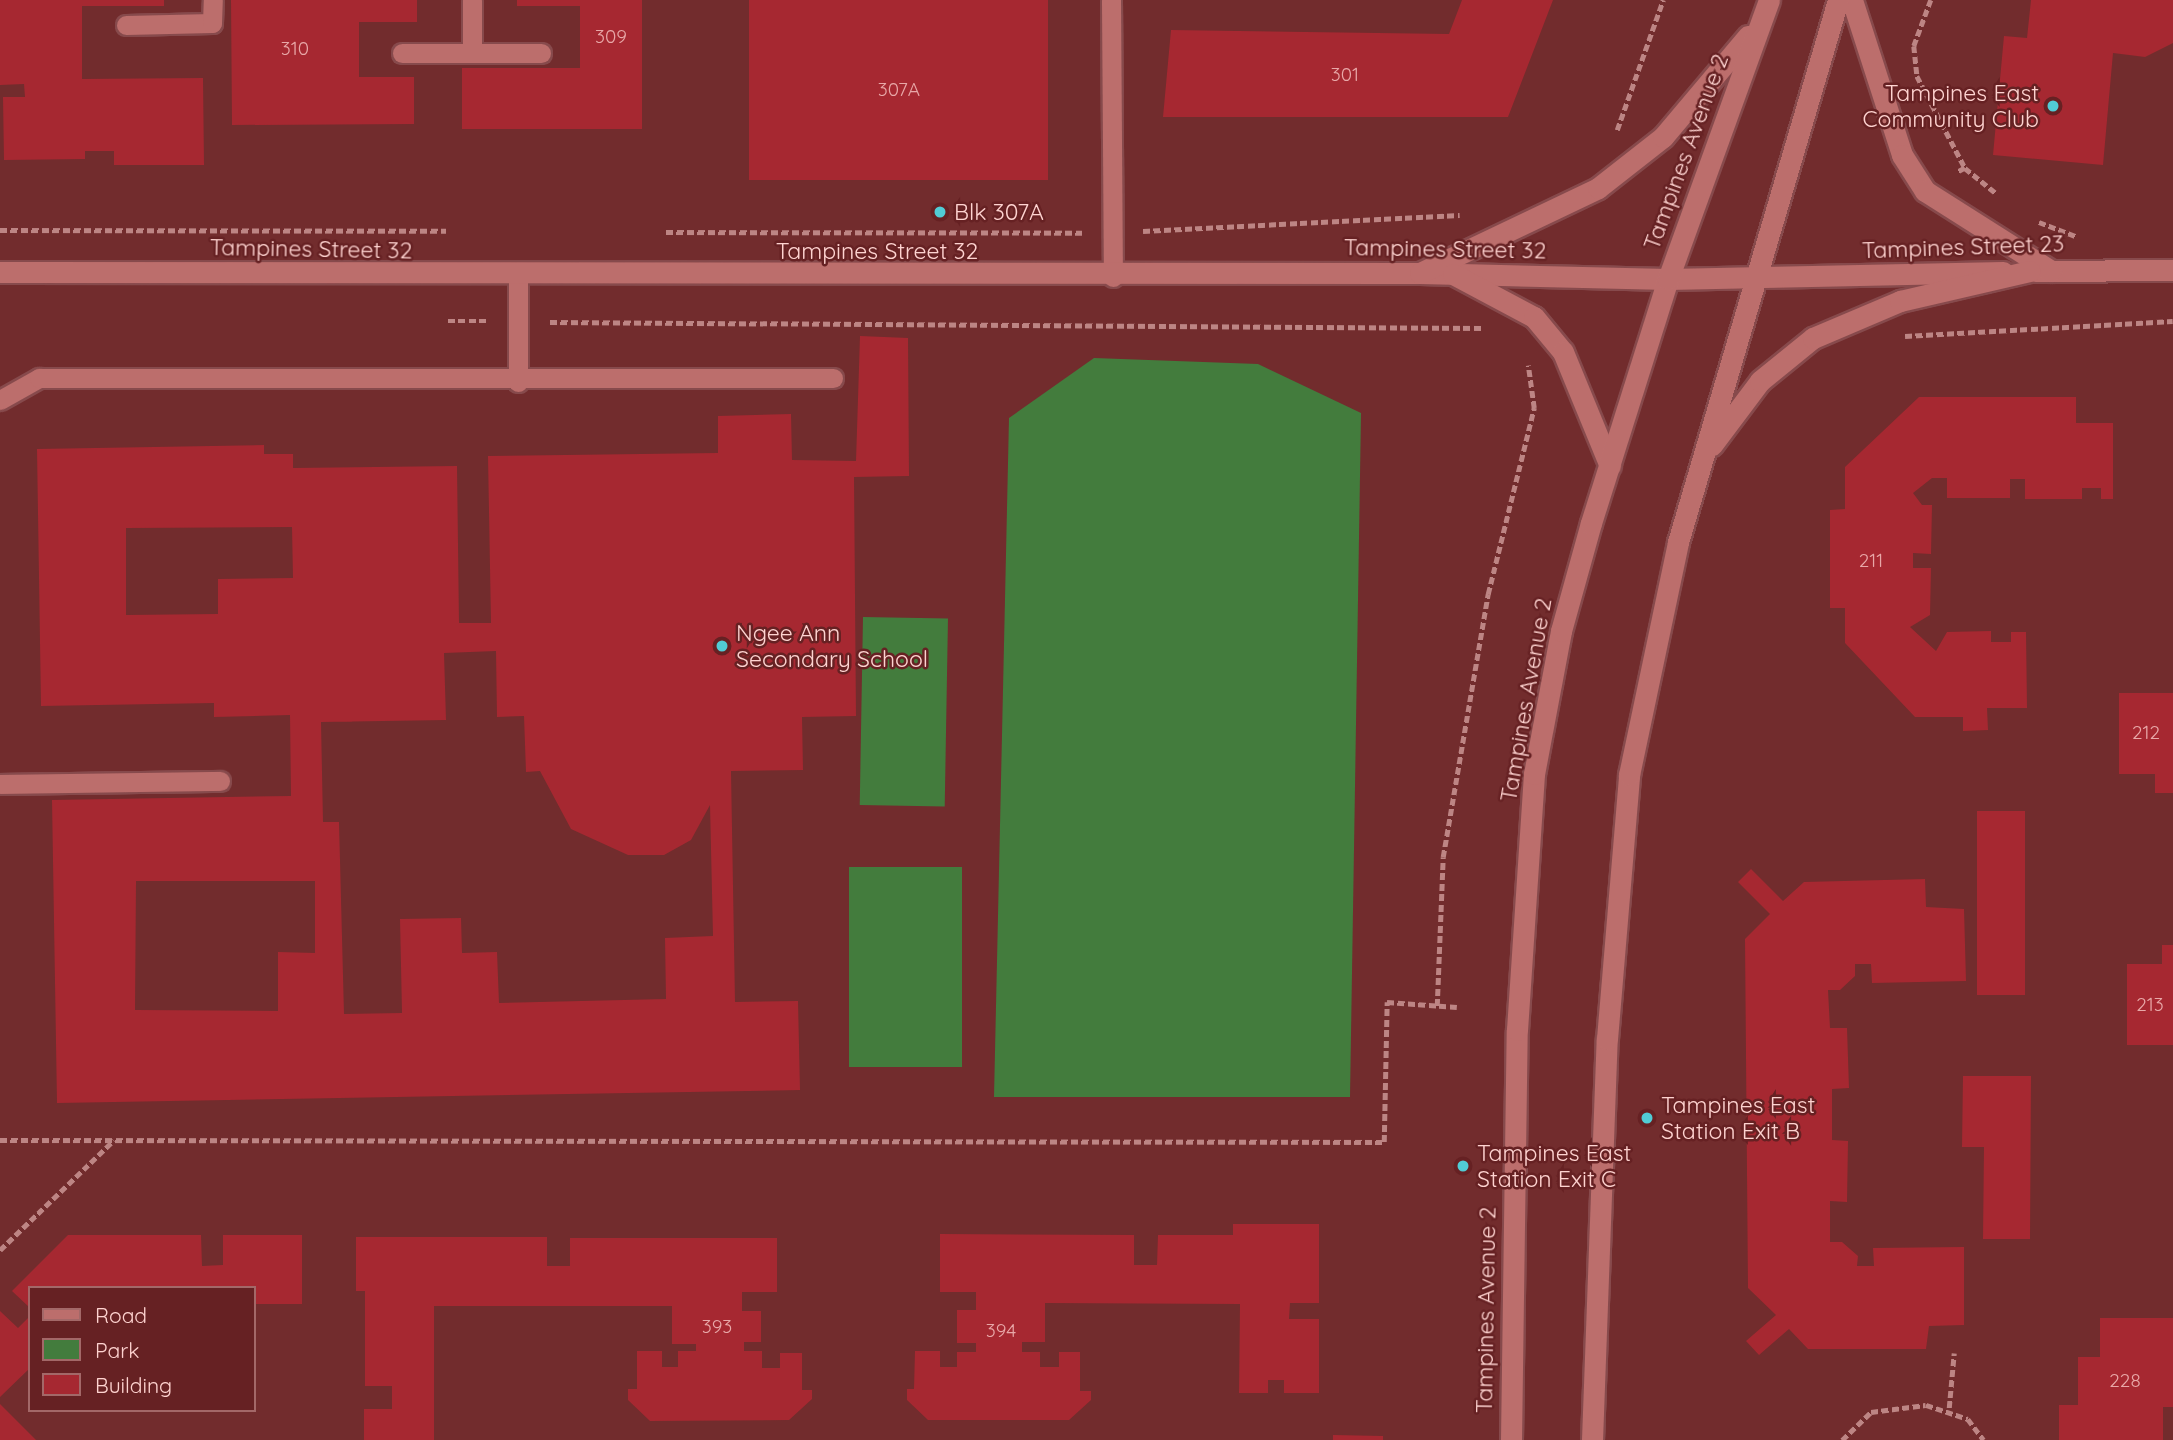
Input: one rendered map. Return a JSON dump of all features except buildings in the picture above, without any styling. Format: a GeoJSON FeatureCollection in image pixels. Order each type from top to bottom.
{"type":"FeatureCollection","features":[{"type":"Feature","properties":{"kind":"main road"},"geometry":{"type":"LineString","coordinates":[[1592,1440],[1607,1039],[1629,775],[1653,650],[1704,456],[1838,0]]}},
{"type":"Feature","properties":{"kind":"main road"},"geometry":{"type":"LineString","coordinates":[[1852,0],[1902,155],[1925,191],[2041,271]]}},
{"type":"Feature","properties":{"kind":"main road"},"geometry":{"type":"LineString","coordinates":[[1420,273],[1598,188],[1691,109],[1765,9]]}},
{"type":"Feature","properties":{"kind":"main road","name":"Tampines Avenue 2"},"geometry":{"type":"LineString","coordinates":[[1511,1440],[1517,1030],[1534,774],[1561,631],[1609,466],[1668,279],[1765,9]]}},
{"type":"Feature","properties":{"kind":"main road","name":"Tampines Street 23"},"geometry":{"type":"LineString","coordinates":[[1755,279],[2173,270]]}},
{"type":"Feature","properties":{"kind":"main road"},"geometry":{"type":"LineString","coordinates":[[1704,456],[1760,381],[1813,338],[1900,301],[2041,271]]}},
{"type":"Feature","properties":{"kind":"main road","name":"Tampines Street 32"},"geometry":{"type":"LineString","coordinates":[[0,272],[518,277],[1113,277],[1420,273],[1755,279]]}},
{"type":"Feature","properties":{"kind":"main road"},"geometry":{"type":"LineString","coordinates":[[1453,274],[1534,317],[1563,352],[1609,466]]}},
{"type":"Feature","properties":{"kind":"lane"},"geometry":{"type":"LineString","coordinates":[[126,25],[212,23],[213,0]]}},
{"type":"Feature","properties":{"kind":"lane"},"geometry":{"type":"LineString","coordinates":[[471,0],[472,53]]}},
{"type":"Feature","properties":{"kind":"lane"},"geometry":{"type":"LineString","coordinates":[[1111,0],[1113,277]]}},
{"type":"Feature","properties":{"kind":"lane"},"geometry":{"type":"LineString","coordinates":[[402,53],[541,53]]}},
{"type":"Feature","properties":{"kind":"lane"},"geometry":{"type":"LineString","coordinates":[[518,277],[518,382]]}},
{"type":"Feature","properties":{"kind":"lane"},"geometry":{"type":"LineString","coordinates":[[0,400],[39,378],[518,382],[833,378]]}},
{"type":"Feature","properties":{"kind":"lane"},"geometry":{"type":"LineString","coordinates":[[0,784],[220,781]]}},
{"type":"Feature","properties":{"kind":"path"},"geometry":{"type":"LineString","coordinates":[[1612,138],[1663,0]]}},
{"type":"Feature","properties":{"kind":"path"},"geometry":{"type":"LineString","coordinates":[[1931,0],[1914,46],[1917,76],[1965,168],[2008,203]]}},
{"type":"Feature","properties":{"kind":"path"},"geometry":{"type":"LineString","coordinates":[[1925,191],[1965,168]]}},
{"type":"Feature","properties":{"kind":"path"},"geometry":{"type":"LineString","coordinates":[[2029,218],[2087,236]]}},
{"type":"Feature","properties":{"kind":"path"},"geometry":{"type":"LineString","coordinates":[[0,230],[446,231]]}},
{"type":"Feature","properties":{"kind":"path"},"geometry":{"type":"LineString","coordinates":[[448,321],[1460,325],[1497,331]]}},
{"type":"Feature","properties":{"kind":"path"},"geometry":{"type":"LineString","coordinates":[[1892,337],[2173,321]]}},
{"type":"Feature","properties":{"kind":"path"},"geometry":{"type":"LineString","coordinates":[[1437,1006],[1443,858],[1463,722],[1534,408],[1532,375],[1519,354]]}},
{"type":"Feature","properties":{"kind":"path"},"geometry":{"type":"LineString","coordinates":[[0,1140],[1384,1142],[1387,1002],[1457,1007]]}},
{"type":"Feature","properties":{"kind":"path"},"geometry":{"type":"LineString","coordinates":[[0,1250],[114,1140]]}},
{"type":"Feature","properties":{"kind":"path"},"geometry":{"type":"LineString","coordinates":[[1949,1408],[1954,1353]]}},
{"type":"Feature","properties":{"kind":"path"},"geometry":{"type":"LineString","coordinates":[[1842,1440],[1871,1412],[1949,1408],[1984,1440]]}},
{"type":"Feature","properties":{"kind":"green space"},"geometry":{"type":"Polygon","coordinates":[[[1094,358],[1258,364],[1361,413],[1350,1097],[994,1097],[1009,418],[1094,358]]]}},
{"type":"Feature","properties":{"kind":"green space"},"geometry":{"type":"Polygon","coordinates":[[[863,617],[948,618],[945,806],[860,805],[863,617]]]}},
{"type":"Feature","properties":{"kind":"green space"},"geometry":{"type":"Polygon","coordinates":[[[849,867],[962,867],[962,1067],[849,1067],[849,867]]]}},
{"type":"Feature","properties":{"kind":"place","name":"Tampines East Community Club"},"geometry":{"type":"Point","coordinates":[2053,106]}},
{"type":"Feature","properties":{"kind":"place","name":"Blk 307A"},"geometry":{"type":"Point","coordinates":[940,212]}},
{"type":"Feature","properties":{"kind":"place","name":"Ngee Ann Secondary School"},"geometry":{"type":"Point","coordinates":[722,646]}},
{"type":"Feature","properties":{"kind":"place","name":"Tampines East Station Exit B"},"geometry":{"type":"Point","coordinates":[1647,1118]}},
{"type":"Feature","properties":{"kind":"place","name":"Tampines East Station Exit C"},"geometry":{"type":"Point","coordinates":[1463,1166]}}]}
